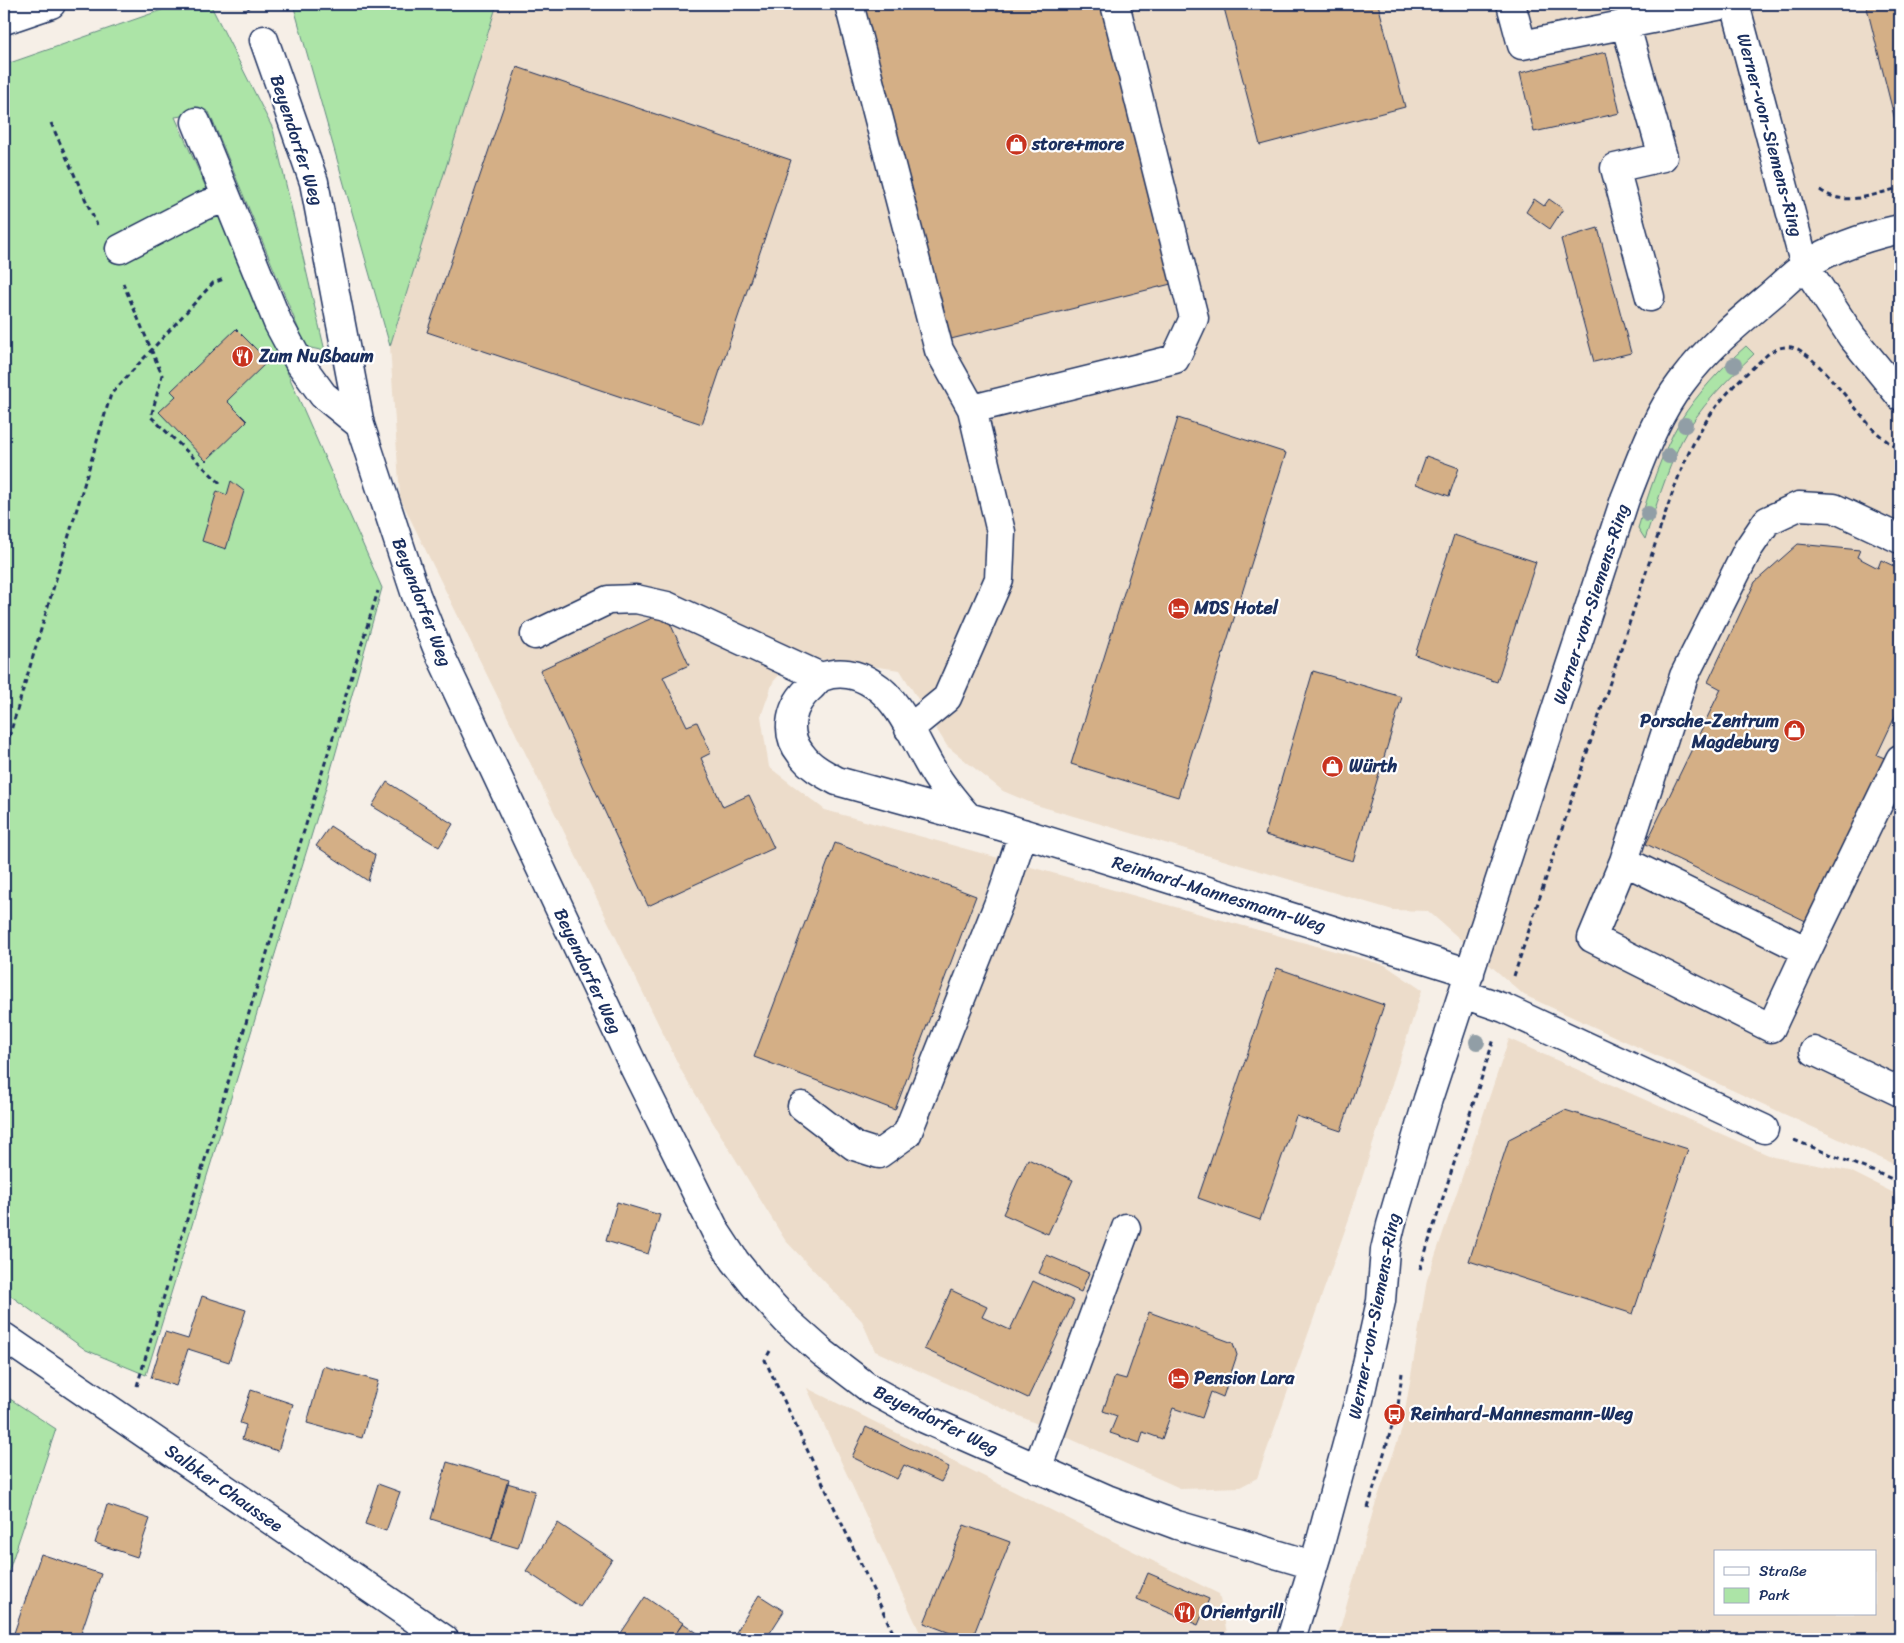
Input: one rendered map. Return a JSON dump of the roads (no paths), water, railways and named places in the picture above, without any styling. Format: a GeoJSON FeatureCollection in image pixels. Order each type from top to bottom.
{"type":"FeatureCollection","features":[{"type":"Feature","properties":{"kind":"main road"},"geometry":{"type":"LineString","coordinates":[[4,20],[50,4]]}},
{"type":"Feature","properties":{"kind":"main road"},"geometry":{"type":"LineString","coordinates":[[849,4],[939,350],[972,409],[1002,532],[999,579],[947,698],[909,729]]}},
{"type":"Feature","properties":{"kind":"main road"},"geometry":{"type":"LineString","coordinates":[[972,409],[1175,359],[1194,318],[1115,4]]}},
{"type":"Feature","properties":{"kind":"main road"},"geometry":{"type":"LineString","coordinates":[[1511,4],[1522,45],[1625,23],[1677,8],[1727,4]]}},
{"type":"Feature","properties":{"kind":"main road","name":"Werner-von-Siemens-Ring"},"geometry":{"type":"LineString","coordinates":[[1735,4],[1805,266],[1852,337],[1900,396]]}},
{"type":"Feature","properties":{"kind":"main road"},"geometry":{"type":"LineString","coordinates":[[1625,23],[1663,157],[1615,168],[1650,297]]}},
{"type":"Feature","properties":{"kind":"main road","name":"Beyendorfer Weg"},"geometry":{"type":"LineString","coordinates":[[264,40],[314,182],[360,425],[416,595],[438,650],[635,1069],[716,1232],[735,1261],[786,1320],[870,1389],[896,1404],[923,1418],[1107,1499],[1177,1525],[1313,1565]]}},
{"type":"Feature","properties":{"kind":"main road"},"geometry":{"type":"LineString","coordinates":[[196,122],[278,323],[299,362],[323,395],[360,425]]}},
{"type":"Feature","properties":{"kind":"main road"},"geometry":{"type":"LineString","coordinates":[[120,249],[203,206],[227,198]]}},
{"type":"Feature","properties":{"kind":"main road","name":"Werner-von-Siemens-Ring"},"geometry":{"type":"LineString","coordinates":[[1291,1639],[1360,1400],[1381,1301],[1385,1250],[1390,1225],[1428,1099],[1625,499],[1652,433],[1681,383],[1703,357],[1805,266],[1838,249],[1877,234],[1900,229]]}},
{"type":"Feature","properties":{"kind":"main road"},"geometry":{"type":"LineString","coordinates":[[1900,539],[1834,508],[1799,506],[1767,521],[1748,549],[1684,676],[1624,861],[1592,938],[1771,1028],[1900,760]]}},
{"type":"Feature","properties":{"kind":"main road"},"geometry":{"type":"LineString","coordinates":[[535,635],[608,600],[636,600],[667,606],[821,677],[837,673],[854,674],[874,684],[890,698],[948,795],[968,817]]}},
{"type":"Feature","properties":{"kind":"main road","name":"Reinhard-Mannesmann-Weg"},"geometry":{"type":"LineString","coordinates":[[821,677],[801,695],[793,711],[790,732],[800,754],[818,771],[837,781],[1023,833],[1466,984]]}},
{"type":"Feature","properties":{"kind":"main road"},"geometry":{"type":"LineString","coordinates":[[802,1106],[854,1146],[879,1154],[907,1134],[1004,890],[1023,833]]}},
{"type":"Feature","properties":{"kind":"main road"},"geometry":{"type":"LineString","coordinates":[[1624,861],[1807,951]]}},
{"type":"Feature","properties":{"kind":"main road"},"geometry":{"type":"LineString","coordinates":[[1466,984],[1504,1008],[1764,1129]]}},
{"type":"Feature","properties":{"kind":"main road"},"geometry":{"type":"LineString","coordinates":[[1814,1051],[1900,1092]]}},
{"type":"Feature","properties":{"kind":"main road"},"geometry":{"type":"LineString","coordinates":[[1037,1469],[1126,1228]]}},
{"type":"Feature","properties":{"kind":"main road","name":"Salbker Chaussee"},"geometry":{"type":"LineString","coordinates":[[4,1337],[444,1639]]}},
{"type":"Feature","properties":{"kind":"place","name":"store+more"},"geometry":{"type":"Point","coordinates":[1016,144]}},
{"type":"Feature","properties":{"kind":"place","name":"Zum Nußbaum"},"geometry":{"type":"Point","coordinates":[243,356]}},
{"type":"Feature","properties":{"kind":"place","name":"MDS Hotel"},"geometry":{"type":"Point","coordinates":[1178,608]}},
{"type":"Feature","properties":{"kind":"place","name":"Porsche-Zentrum Magdeburg"},"geometry":{"type":"Point","coordinates":[1795,731]}},
{"type":"Feature","properties":{"kind":"place","name":"Würth"},"geometry":{"type":"Point","coordinates":[1333,766]}},
{"type":"Feature","properties":{"kind":"place","name":"Pension Lara"},"geometry":{"type":"Point","coordinates":[1178,1378]}},
{"type":"Feature","properties":{"kind":"place","name":"Reinhard-Mannesmann-Weg"},"geometry":{"type":"Point","coordinates":[1395,1414]}},
{"type":"Feature","properties":{"kind":"place","name":"Orientgrill"},"geometry":{"type":"Point","coordinates":[1185,1612]}}]}
